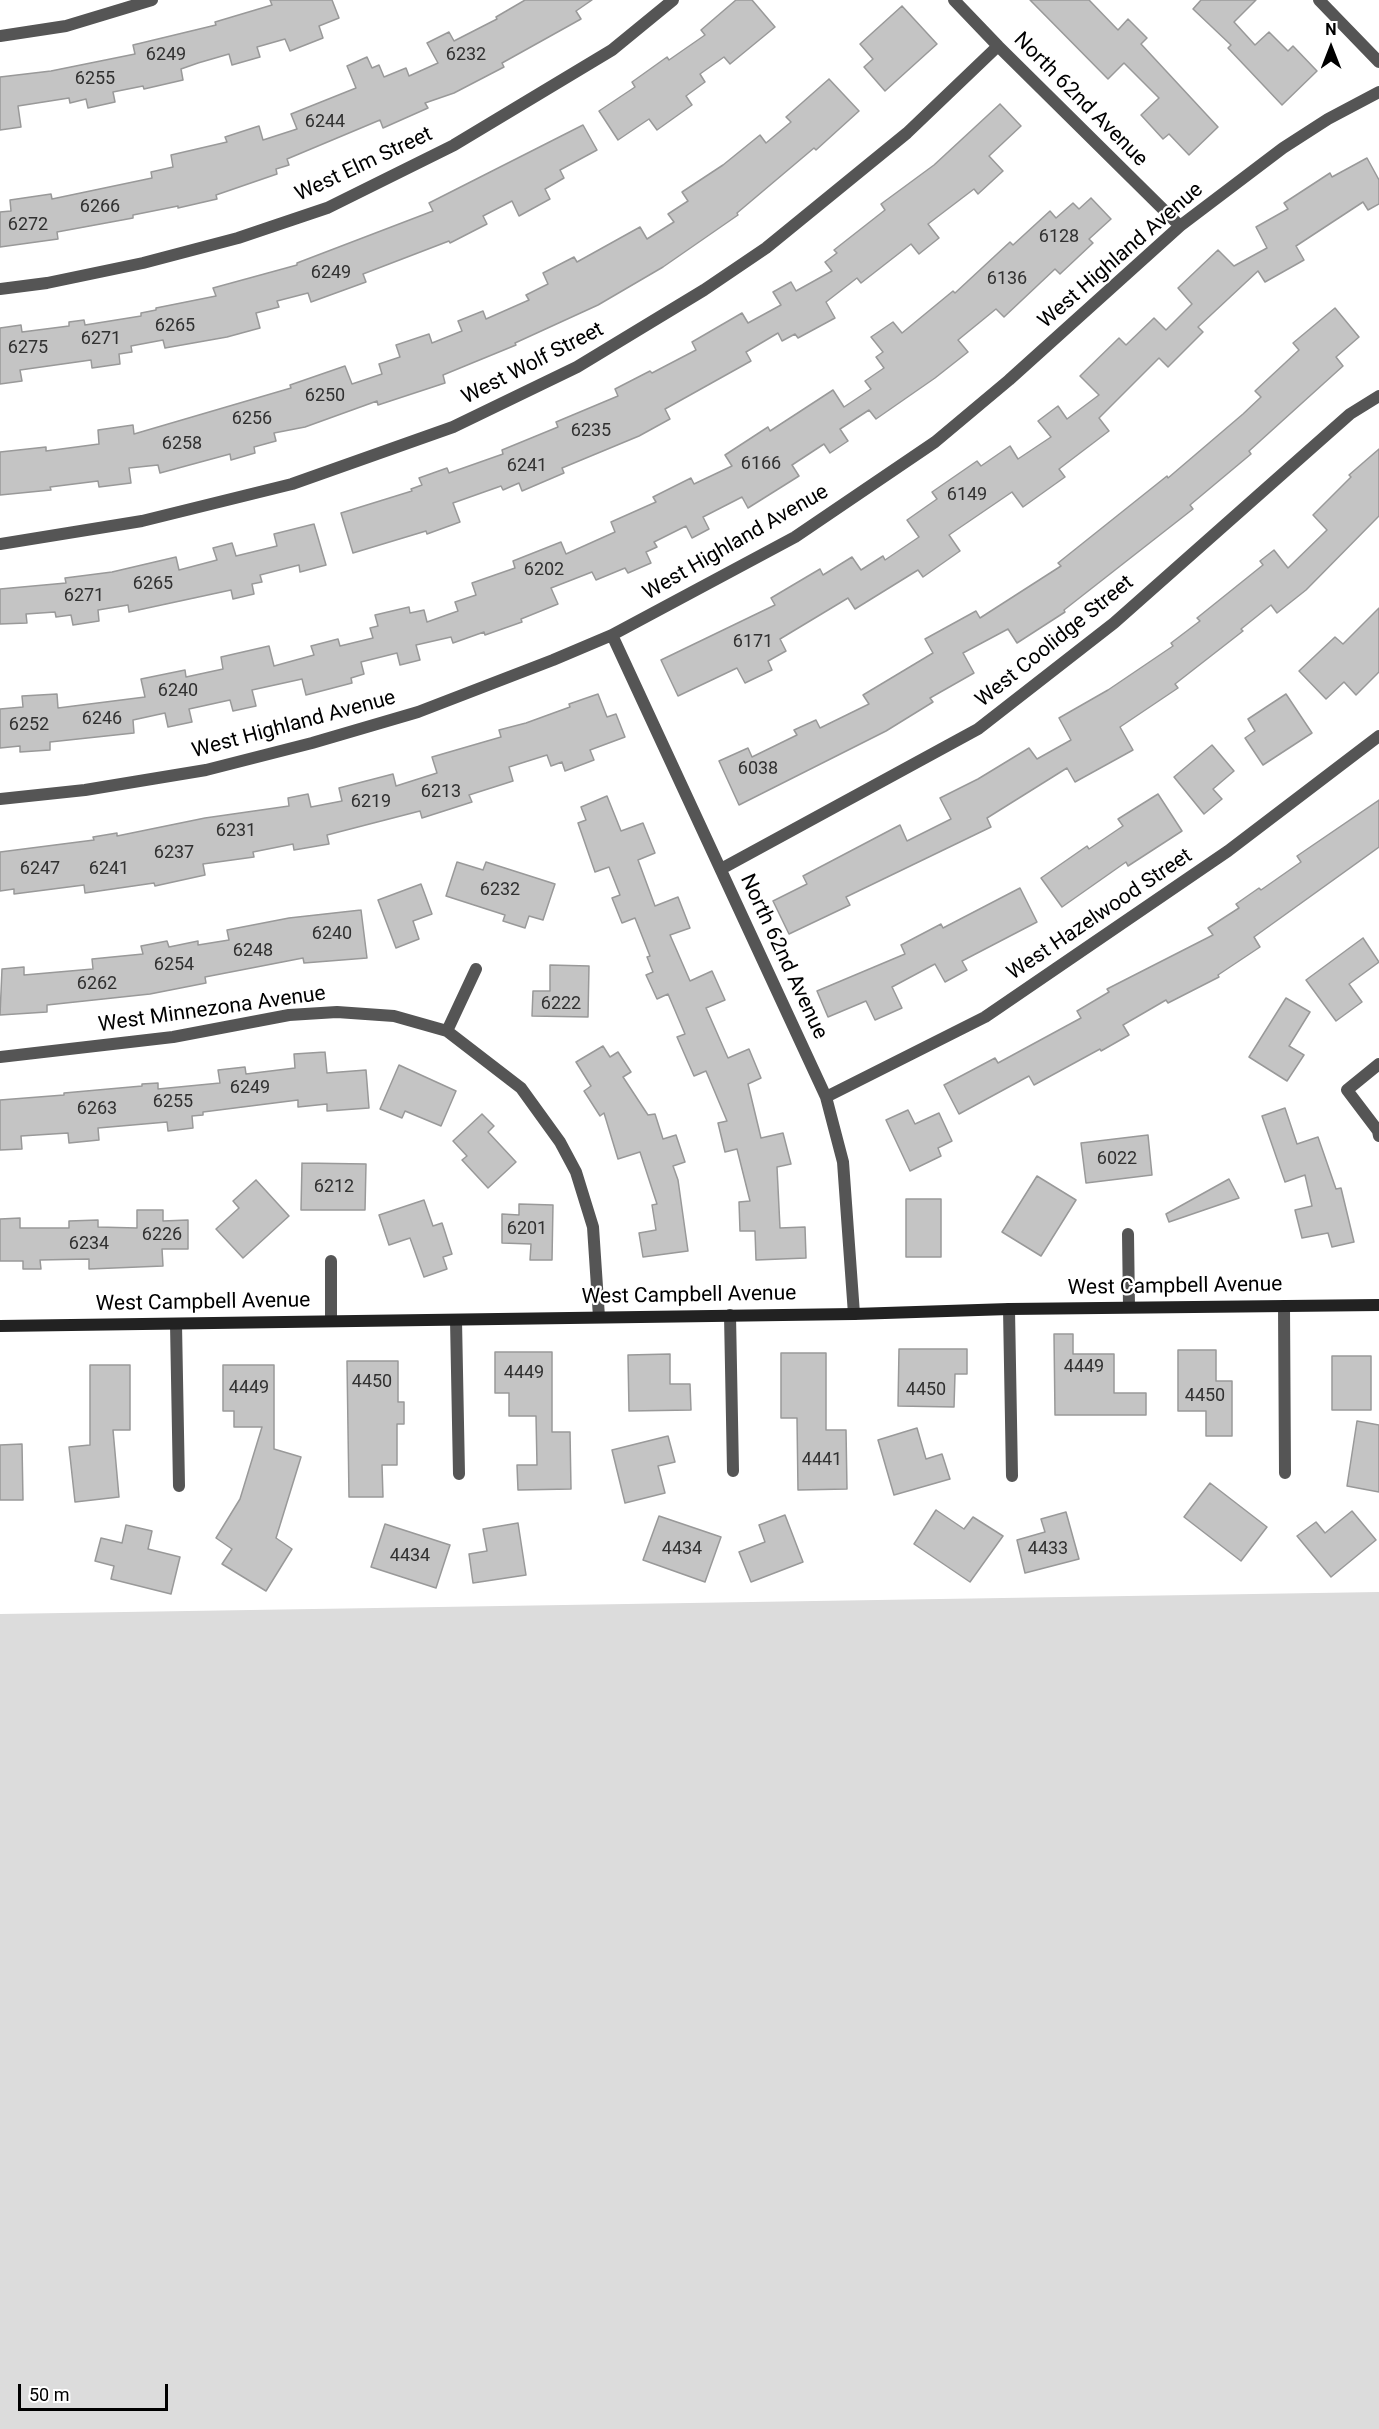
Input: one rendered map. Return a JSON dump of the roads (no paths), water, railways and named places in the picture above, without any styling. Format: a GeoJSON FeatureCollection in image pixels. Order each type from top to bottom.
{"type":"FeatureCollection","features":[{"type":"Feature","properties":{"kind":"street"},"geometry":{"type":"LineString","coordinates":[[0,36],[66,26],[152,0]]}},
{"type":"Feature","properties":{"kind":"street","name":"West Elm Street"},"geometry":{"type":"LineString","coordinates":[[0,289],[47,283],[142,263],[238,238],[327,208],[454,145],[593,62],[612,50],[673,0]]}},
{"type":"Feature","properties":{"kind":"street","name":"North 62nd Avenue"},"geometry":{"type":"LineString","coordinates":[[954,0],[1180,226]]}},
{"type":"Feature","properties":{"kind":"street"},"geometry":{"type":"LineString","coordinates":[[1319,0],[1379,62]]}},
{"type":"Feature","properties":{"kind":"street","name":"West Wolf Street"},"geometry":{"type":"LineString","coordinates":[[0,544],[142,522],[292,484],[453,427],[577,367],[704,290],[766,248],[907,133],[998,46]]}},
{"type":"Feature","properties":{"kind":"street","name":"West Highland Avenue"},"geometry":{"type":"LineString","coordinates":[[0,799],[85,790],[206,770],[312,743],[418,712],[612,635],[795,537],[935,442],[1009,380],[1180,226],[1283,148],[1328,119],[1379,92]]}},
{"type":"Feature","properties":{"kind":"street","name":"West Coolidge Street"},"geometry":{"type":"LineString","coordinates":[[721,868],[978,729],[1114,623],[1350,414],[1379,396]]}},
{"type":"Feature","properties":{"kind":"street","name":"North 62nd Avenue"},"geometry":{"type":"LineString","coordinates":[[612,635],[826,1097],[843,1162],[854,1314]]}},
{"type":"Feature","properties":{"kind":"street","name":"West Hazelwood Street"},"geometry":{"type":"LineString","coordinates":[[826,1097],[985,1017],[1228,851],[1379,736]]}},
{"type":"Feature","properties":{"kind":"street"},"geometry":{"type":"LineString","coordinates":[[447,1031],[476,969]]}},
{"type":"Feature","properties":{"kind":"street","name":"West Minnezona Avenue"},"geometry":{"type":"LineString","coordinates":[[0,1057],[173,1037],[289,1015],[338,1012],[394,1016],[447,1031],[521,1088],[560,1142],[576,1172],[593,1227],[599,1317]]}},
{"type":"Feature","properties":{"kind":"street"},"geometry":{"type":"LineString","coordinates":[[1379,1064],[1347,1090],[1378,1131],[1379,1136]]}},
{"type":"Feature","properties":{"kind":"street"},"geometry":{"type":"LineString","coordinates":[[1128,1234],[1129,1307]]}},
{"type":"Feature","properties":{"kind":"street"},"geometry":{"type":"LineString","coordinates":[[330,1261],[330,1320]]}},
{"type":"Feature","properties":{"kind":"street","name":"West Campbell Avenue"},"geometry":{"type":"LineString","coordinates":[[0,1326],[854,1314],[1129,1307],[1379,1305]]}},
{"type":"Feature","properties":{"kind":"street"},"geometry":{"type":"LineString","coordinates":[[1284,1306],[1285,1473]]}},
{"type":"Feature","properties":{"kind":"street"},"geometry":{"type":"LineString","coordinates":[[1009,1309],[1012,1476]]}},
{"type":"Feature","properties":{"kind":"street"},"geometry":{"type":"LineString","coordinates":[[730,1315],[733,1472]]}},
{"type":"Feature","properties":{"kind":"street"},"geometry":{"type":"LineString","coordinates":[[456,1320],[459,1474]]}},
{"type":"Feature","properties":{"kind":"street"},"geometry":{"type":"LineString","coordinates":[[176,1324],[179,1486]]}}]}
